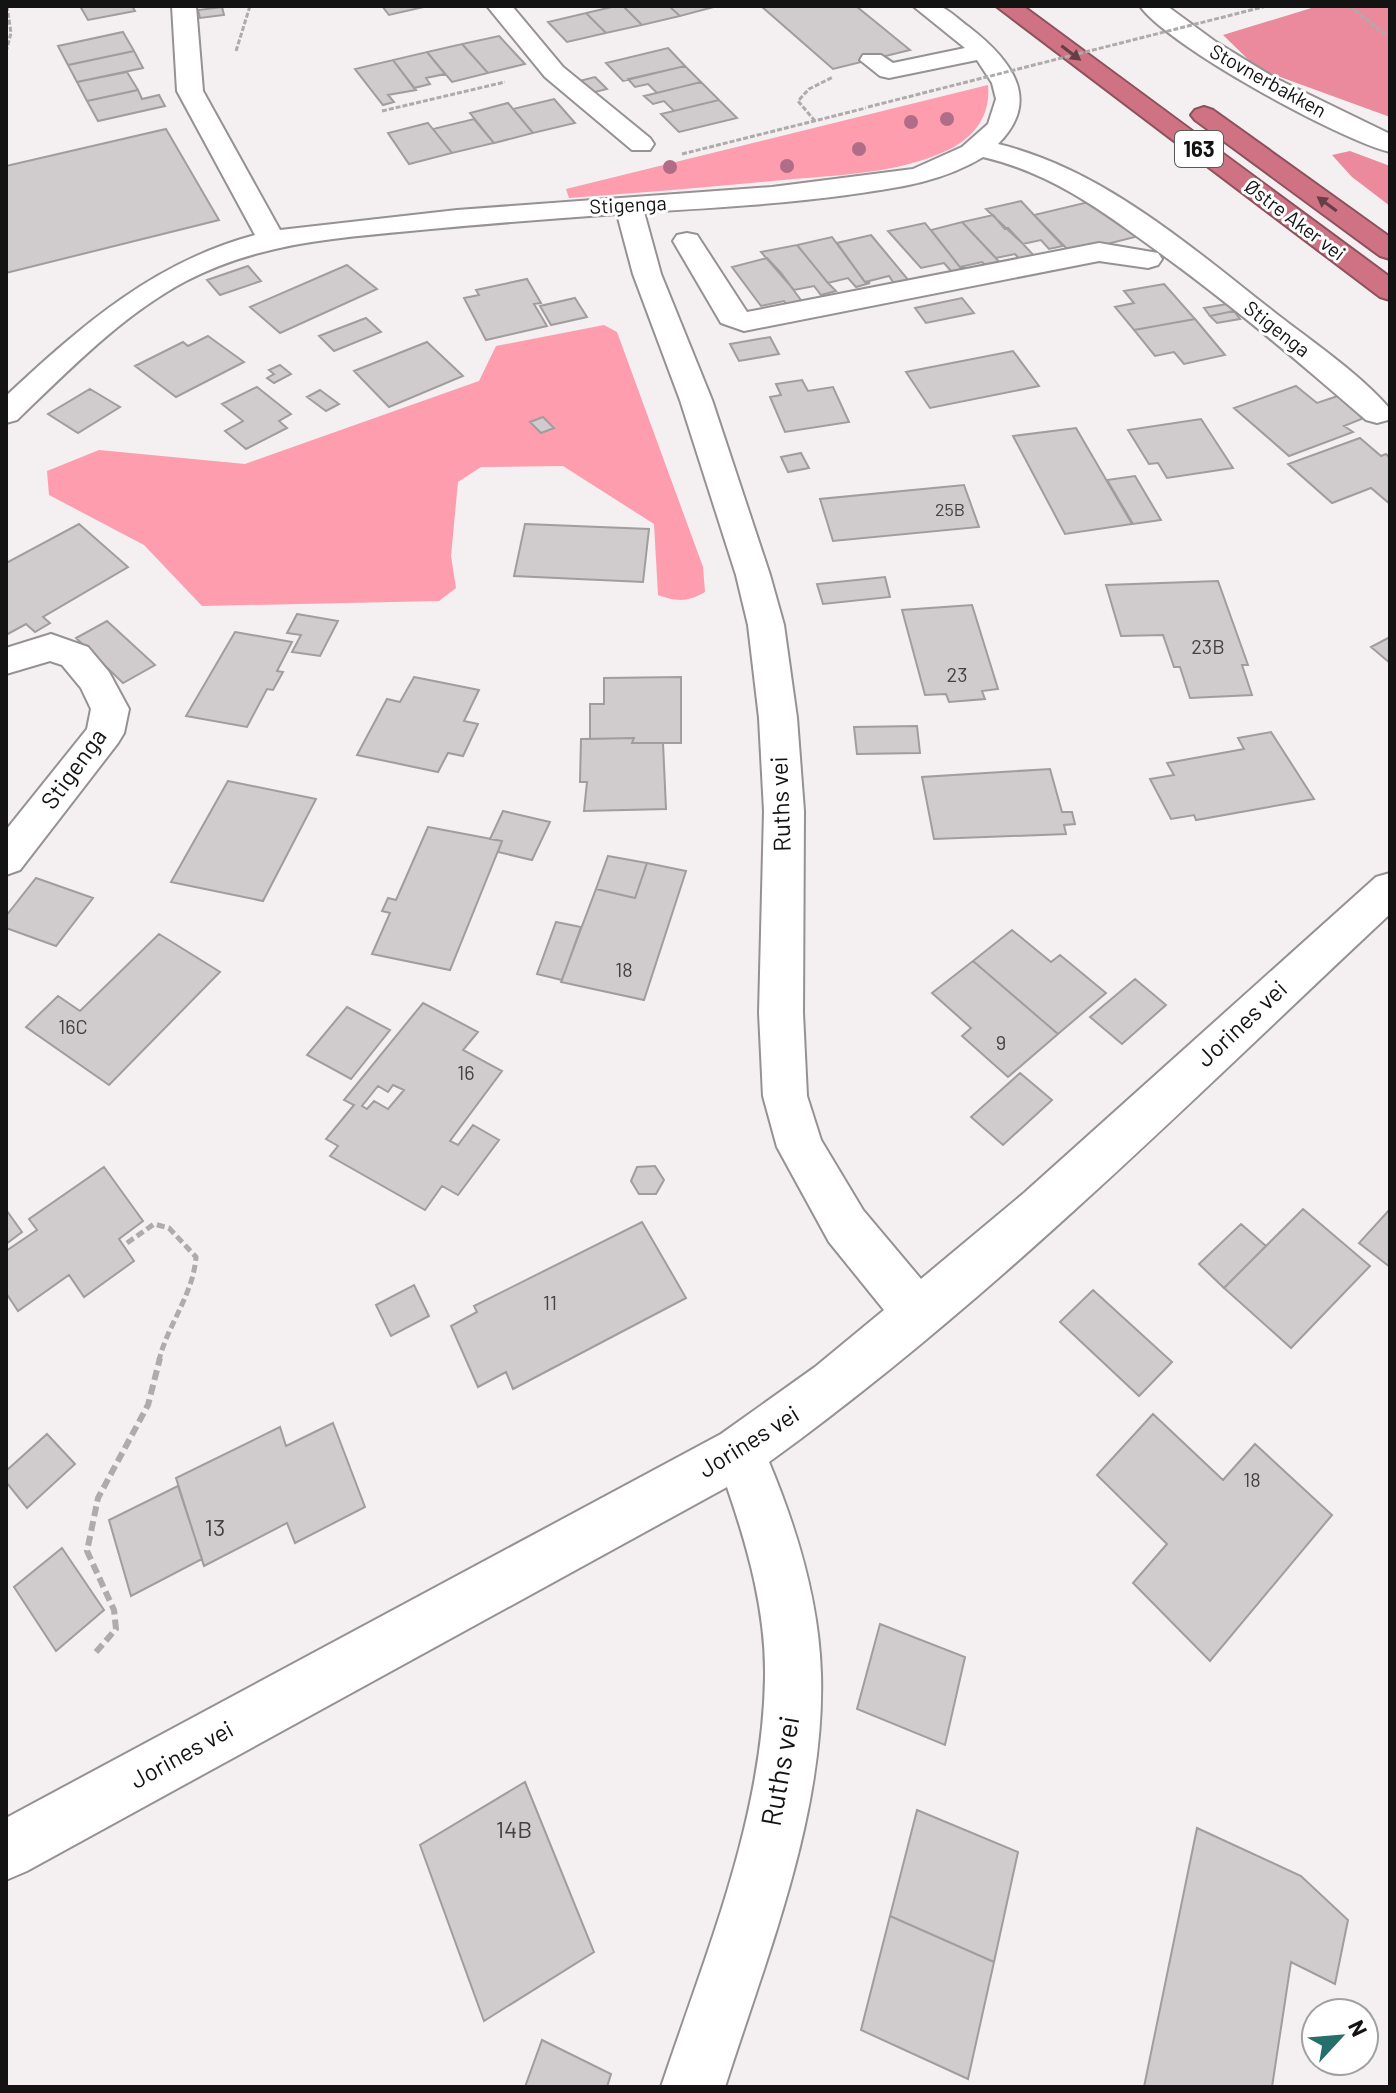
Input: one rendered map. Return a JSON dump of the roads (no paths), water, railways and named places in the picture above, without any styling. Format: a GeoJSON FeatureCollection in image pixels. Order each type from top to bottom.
{"type":"FeatureCollection","features":[{"type":"Feature","properties":{"kind":"highway","name":"Østre Aker vei"},"geometry":{"type":"LineString","coordinates":[[1008,6],[1390,291]]}},
{"type":"Feature","properties":{"kind":"highway","name":"Østre Aker vei"},"geometry":{"type":"LineString","coordinates":[[1184,100],[1390,250]]}},
{"type":"Feature","properties":{"kind":"street"},"geometry":{"type":"LineString","coordinates":[[184,6],[190,91],[271,239]]}},
{"type":"Feature","properties":{"kind":"street"},"geometry":{"type":"LineString","coordinates":[[499,6],[554,72],[641,144]]}},
{"type":"Feature","properties":{"kind":"street","name":"Stigenga"},"geometry":{"type":"LineString","coordinates":[[6,413],[136,297],[174,274],[211,257],[271,239],[522,212],[767,196],[925,174],[980,148],[1004,118],[1009,92],[994,62],[925,6]]}},
{"type":"Feature","properties":{"kind":"street","name":"Stovnerbakken"},"geometry":{"type":"LineString","coordinates":[[1152,6],[1233,64],[1319,111],[1390,144]]}},
{"type":"Feature","properties":{"kind":"street"},"geometry":{"type":"LineString","coordinates":[[876,62],[889,71],[982,52]]}},
{"type":"Feature","properties":{"kind":"street","name":"Stigenga"},"geometry":{"type":"LineString","coordinates":[[980,148],[1022,158],[1075,182],[1160,255],[1198,267],[1304,350],[1377,413]]}},
{"type":"Feature","properties":{"kind":"street","name":"Ruths vei"},"geometry":{"type":"LineString","coordinates":[[628,205],[647,274],[696,400],[753,575],[766,625],[778,718],[784,811],[781,1013],[785,1096],[800,1147],[846,1226],[918,1313]]}},
{"type":"Feature","properties":{"kind":"street"},"geometry":{"type":"LineString","coordinates":[[687,241],[732,317],[744,322],[1099,252],[1160,255]]}},
{"type":"Feature","properties":{"kind":"street"},"geometry":{"type":"LineString","coordinates":[[984,298],[1160,255]]}},
{"type":"Feature","properties":{"kind":"street"},"geometry":{"type":"LineString","coordinates":[[647,274],[703,268]]}},
{"type":"Feature","properties":{"kind":"street","name":"Stigenga"},"geometry":{"type":"LineString","coordinates":[[6,661],[51,647],[75,656],[96,681],[110,709],[105,733],[6,859]]}},
{"type":"Feature","properties":{"kind":"street","name":"Jorines vei"},"geometry":{"type":"LineString","coordinates":[[6,1850],[739,1452],[833,1385],[1076,1177],[1390,889]]}},
{"type":"Feature","properties":{"kind":"street","name":"Ruths vei"},"geometry":{"type":"LineString","coordinates":[[693,2087],[763,1865],[789,1755],[793,1677],[787,1605],[771,1540],[739,1452]]}}]}
